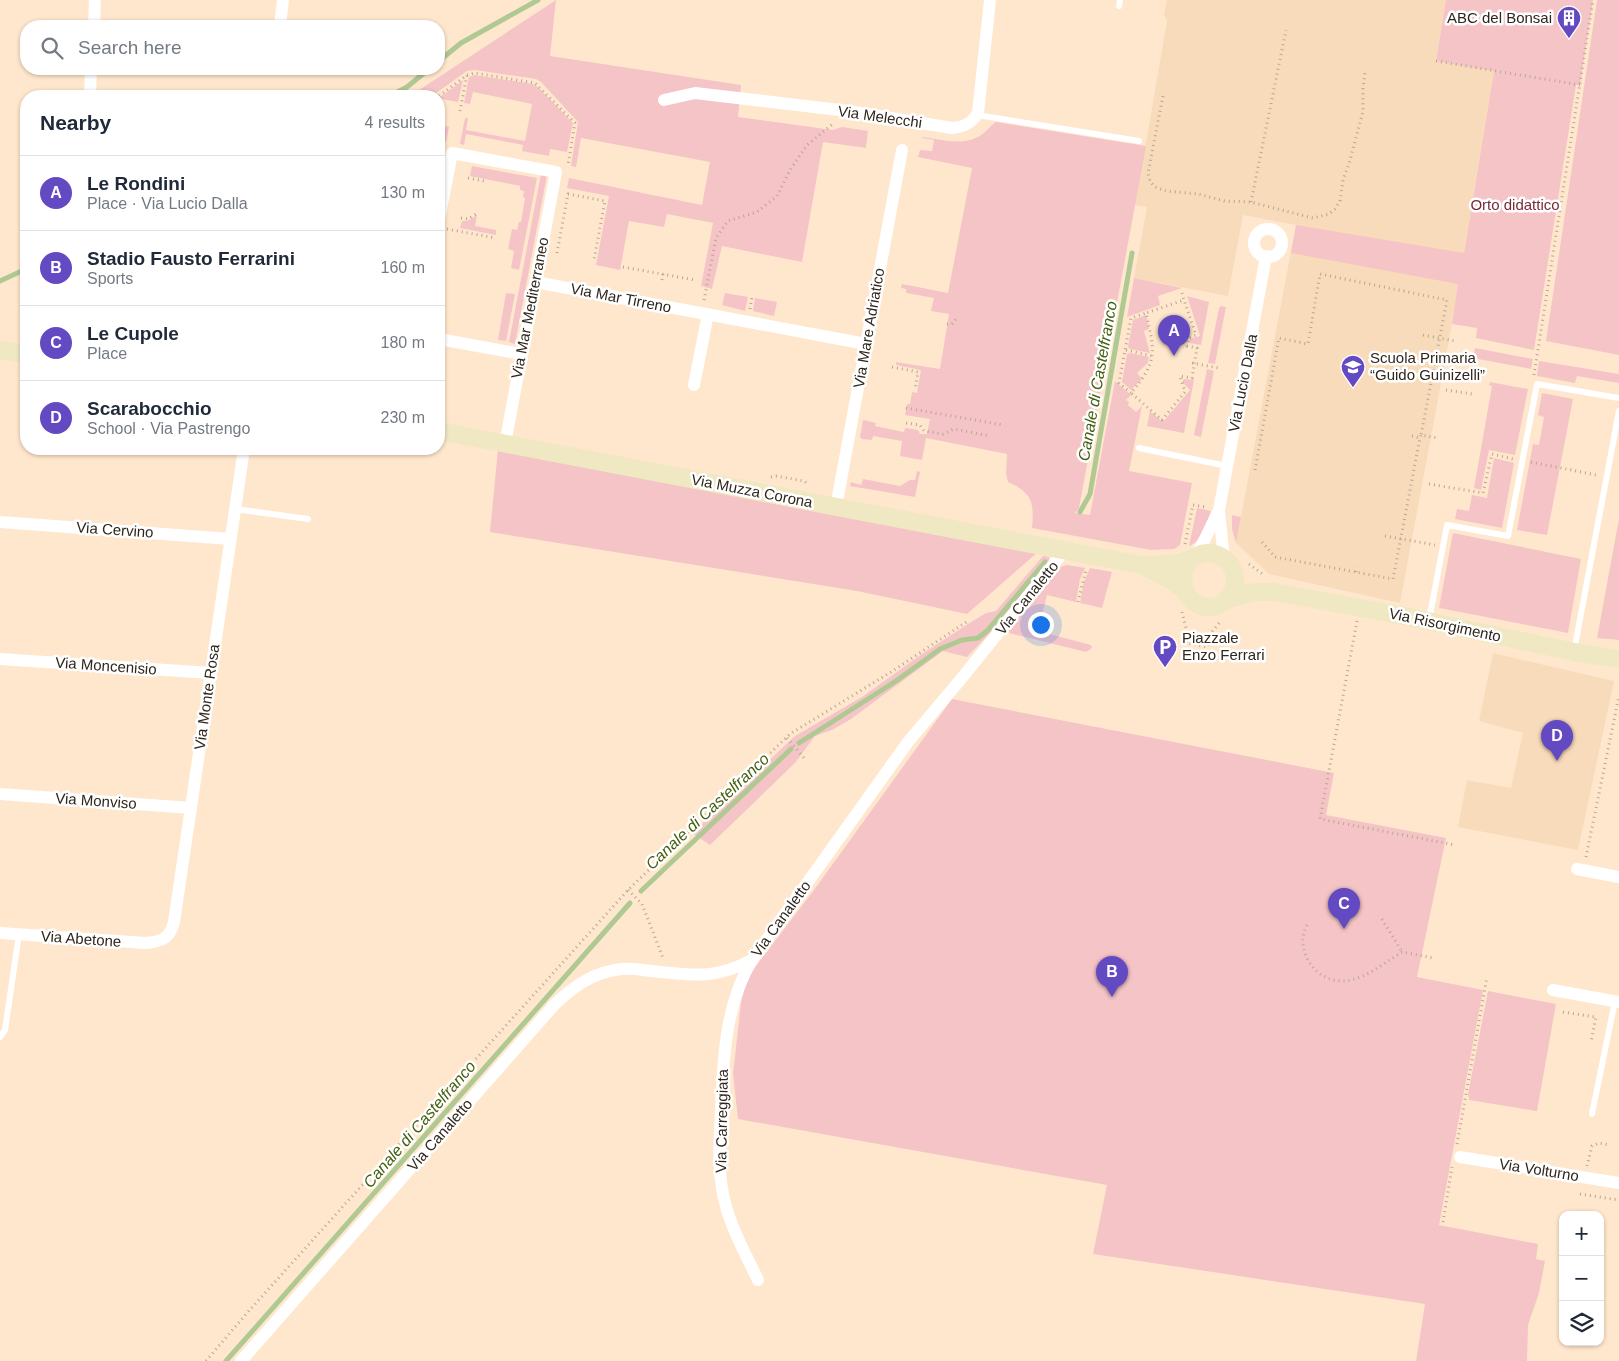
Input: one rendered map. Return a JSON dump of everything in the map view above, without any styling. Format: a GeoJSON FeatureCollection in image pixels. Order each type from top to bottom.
{"type":"FeatureCollection","features":[{"type":"Feature","properties":{"kind":"street"},"geometry":{"type":"LineString","coordinates":[[94,20],[95,0]]}},
{"type":"Feature","properties":{"kind":"street"},"geometry":{"type":"LineString","coordinates":[[281,20],[283,0]]}},
{"type":"Feature","properties":{"kind":"street"},"geometry":{"type":"LineString","coordinates":[[977,115],[990,0]]}},
{"type":"Feature","properties":{"kind":"street"},"geometry":{"type":"LineString","coordinates":[[90,90],[92,75]]}},
{"type":"Feature","properties":{"kind":"street","name":"Via Melecchi"},"geometry":{"type":"LineString","coordinates":[[664,100],[695,93],[848,112],[952,128],[968,124],[977,115]]}},
{"type":"Feature","properties":{"kind":"street","name":"Via Mare Adriatico"},"geometry":{"type":"LineString","coordinates":[[836,507],[902,150]]}},
{"type":"Feature","properties":{"kind":"street"},"geometry":{"type":"LineString","coordinates":[[445,189],[452,153],[561,172]]}},
{"type":"Feature","properties":{"kind":"street","name":"Via Mar Mediterraneo"},"geometry":{"type":"LineString","coordinates":[[504,444],[535,282],[561,172]]}},
{"type":"Feature","properties":{"kind":"street","name":"Via Lucio Dalla"},"geometry":{"type":"LineString","coordinates":[[1191,559],[1202,546],[1219,510],[1266,256]]}},
{"type":"Feature","properties":{"kind":"street","name":"Via Mar Tirreno"},"geometry":{"type":"LineString","coordinates":[[535,282],[866,344]]}},
{"type":"Feature","properties":{"kind":"street"},"geometry":{"type":"LineString","coordinates":[[694,385],[704,313]]}},
{"type":"Feature","properties":{"kind":"street"},"geometry":{"type":"LineString","coordinates":[[445,340],[521,354]]}},
{"type":"Feature","properties":{"kind":"street"},"geometry":{"type":"LineString","coordinates":[[0,350],[20,353]]}},
{"type":"Feature","properties":{"kind":"street","name":"Via Muzza Corona"},"geometry":{"type":"LineString","coordinates":[[445,432],[1065,550]]}},
{"type":"Feature","properties":{"kind":"street","name":"Via Monte Rosa"},"geometry":{"type":"LineString","coordinates":[[162,940],[172,932],[174,922],[243,455]]}},
{"type":"Feature","properties":{"kind":"street","name":"Via Lucio Dalla"},"geometry":{"type":"LineString","coordinates":[[1219,510],[1229,565]]}},
{"type":"Feature","properties":{"kind":"street","name":"Via Cervino"},"geometry":{"type":"LineString","coordinates":[[0,522],[231,539]]}},
{"type":"Feature","properties":{"kind":"street","name":"Via Risorgimento"},"geometry":{"type":"LineString","coordinates":[[1065,550],[1141,565],[1175,564],[1208,553],[1215,554],[1255,585],[1270,591],[1428,621],[1574,652],[1619,659]]}},
{"type":"Feature","properties":{"kind":"street","name":"Via Canaletto"},"geometry":{"type":"LineString","coordinates":[[241,1361],[555,1004],[568,992],[594,976],[623,969],[708,975],[739,967],[752,960],[908,742],[962,679],[1065,550]]}},
{"type":"Feature","properties":{"kind":"street"},"geometry":{"type":"LineString","coordinates":[[1185,591],[1182,580],[1183,573],[1191,559]]}},
{"type":"Feature","properties":{"kind":"street","name":"Via Risorgimento"},"geometry":{"type":"LineString","coordinates":[[1141,565],[1172,582],[1185,591],[1191,600],[1204,606],[1219,605],[1227,599],[1255,592],[1270,591]]}},
{"type":"Feature","properties":{"kind":"street"},"geometry":{"type":"LineString","coordinates":[[1227,599],[1234,589],[1236,582],[1229,565]]}},
{"type":"Feature","properties":{"kind":"street","name":"Via Moncenisio"},"geometry":{"type":"LineString","coordinates":[[0,659],[211,673]]}},
{"type":"Feature","properties":{"kind":"street","name":"Via Monviso"},"geometry":{"type":"LineString","coordinates":[[0,794],[191,808]]}},
{"type":"Feature","properties":{"kind":"street"},"geometry":{"type":"LineString","coordinates":[[1580,869],[1619,878]]}},
{"type":"Feature","properties":{"kind":"street","name":"Via Abetone"},"geometry":{"type":"LineString","coordinates":[[0,933],[146,943],[162,940]]}},
{"type":"Feature","properties":{"kind":"street","name":"Via Carreggiata"},"geometry":{"type":"LineString","coordinates":[[752,960],[742,976],[736,994],[723,1056],[719,1149],[720,1170],[727,1210],[758,1280]]}},
{"type":"Feature","properties":{"kind":"street"},"geometry":{"type":"LineString","coordinates":[[1554,990],[1617,1002]]}},
{"type":"Feature","properties":{"kind":"street","name":"Via Volturno"},"geometry":{"type":"LineString","coordinates":[[1456,1157],[1619,1183]]}},
{"type":"Feature","properties":{"kind":"lane"},"geometry":{"type":"LineString","coordinates":[[977,115],[1139,140]]}},
{"type":"Feature","properties":{"kind":"lane"},"geometry":{"type":"LineString","coordinates":[[1428,621],[1447,526],[1508,536],[1538,384],[1619,398]]}},
{"type":"Feature","properties":{"kind":"lane"},"geometry":{"type":"LineString","coordinates":[[1574,652],[1619,411]]}},
{"type":"Feature","properties":{"kind":"lane"},"geometry":{"type":"LineString","coordinates":[[1139,448],[1227,466]]}},
{"type":"Feature","properties":{"kind":"lane"},"geometry":{"type":"LineString","coordinates":[[235,509],[308,518]]}},
{"type":"Feature","properties":{"kind":"lane"},"geometry":{"type":"LineString","coordinates":[[0,1037],[5,1030],[19,934]]}},
{"type":"Feature","properties":{"kind":"lane"},"geometry":{"type":"LineString","coordinates":[[1592,1114],[1617,1002]]}},
{"type":"Feature","properties":{"kind":"path"},"geometry":{"type":"LineString","coordinates":[[1532,383],[1594,0]]}},
{"type":"Feature","properties":{"kind":"path"},"geometry":{"type":"LineString","coordinates":[[1251,202],[1286,30]]}},
{"type":"Feature","properties":{"kind":"path"},"geometry":{"type":"LineString","coordinates":[[1436,61],[1580,85]]}},
{"type":"Feature","properties":{"kind":"path"},"geometry":{"type":"LineString","coordinates":[[1163,96],[1148,173],[1150,181],[1156,186],[1166,191],[1198,194],[1225,201],[1251,202],[1313,218],[1329,214],[1340,202],[1343,180],[1363,111],[1365,72]]}},
{"type":"Feature","properties":{"kind":"path"},"geometry":{"type":"LineString","coordinates":[[445,92],[467,75],[474,73],[539,85],[575,123],[561,172]]}},
{"type":"Feature","properties":{"kind":"path"},"geometry":{"type":"LineString","coordinates":[[460,111],[467,75]]}},
{"type":"Feature","properties":{"kind":"path"},"geometry":{"type":"LineString","coordinates":[[704,313],[716,238],[728,222],[758,212],[778,196],[790,170],[808,144],[848,112]]}},
{"type":"Feature","properties":{"kind":"path"},"geometry":{"type":"LineString","coordinates":[[468,178],[484,181]]}},
{"type":"Feature","properties":{"kind":"path"},"geometry":{"type":"LineString","coordinates":[[557,253],[568,194],[605,201],[594,260]]}},
{"type":"Feature","properties":{"kind":"path"},"geometry":{"type":"LineString","coordinates":[[461,218],[468,219],[478,213]]}},
{"type":"Feature","properties":{"kind":"path"},"geometry":{"type":"LineString","coordinates":[[445,229],[496,238]]}},
{"type":"Feature","properties":{"kind":"path"},"geometry":{"type":"LineString","coordinates":[[623,267],[695,280]]}},
{"type":"Feature","properties":{"kind":"path"},"geometry":{"type":"LineString","coordinates":[[662,274],[662,280]]}},
{"type":"Feature","properties":{"kind":"path"},"geometry":{"type":"LineString","coordinates":[[1255,470],[1279,338],[1308,344],[1320,274],[1447,300],[1393,580],[1275,557],[1262,542]]}},
{"type":"Feature","properties":{"kind":"path"},"geometry":{"type":"LineString","coordinates":[[1409,298],[1410,292]]}},
{"type":"Feature","properties":{"kind":"path"},"geometry":{"type":"LineString","coordinates":[[1182,293],[1196,335],[1188,338],[1187,346],[1197,348],[1192,378],[1180,376],[1185,392],[1162,420],[1119,383],[1131,318],[1184,300]]}},
{"type":"Feature","properties":{"kind":"path"},"geometry":{"type":"LineString","coordinates":[[750,306],[752,297]]}},
{"type":"Feature","properties":{"kind":"path"},"geometry":{"type":"LineString","coordinates":[[1131,393],[1142,380],[1150,364],[1154,348],[1146,313]]}},
{"type":"Feature","properties":{"kind":"path"},"geometry":{"type":"LineString","coordinates":[[947,324],[952,324],[956,319]]}},
{"type":"Feature","properties":{"kind":"path"},"geometry":{"type":"LineString","coordinates":[[1424,335],[1455,341]]}},
{"type":"Feature","properties":{"kind":"path"},"geometry":{"type":"LineString","coordinates":[[1126,350],[1152,356]]}},
{"type":"Feature","properties":{"kind":"path"},"geometry":{"type":"LineString","coordinates":[[1193,363],[1219,368]]}},
{"type":"Feature","properties":{"kind":"path"},"geometry":{"type":"LineString","coordinates":[[892,367],[918,372],[915,390]]}},
{"type":"Feature","properties":{"kind":"path"},"geometry":{"type":"LineString","coordinates":[[1446,390],[1472,394]]}},
{"type":"Feature","properties":{"kind":"path"},"geometry":{"type":"LineString","coordinates":[[906,408],[1003,425]]}},
{"type":"Feature","properties":{"kind":"path"},"geometry":{"type":"LineString","coordinates":[[906,423],[920,426],[924,431],[943,434],[954,429],[990,436]]}},
{"type":"Feature","properties":{"kind":"path"},"geometry":{"type":"LineString","coordinates":[[1412,436],[1438,438]]}},
{"type":"Feature","properties":{"kind":"path"},"geometry":{"type":"LineString","coordinates":[[1429,484],[1483,493],[1492,454],[1607,478]]}},
{"type":"Feature","properties":{"kind":"path"},"geometry":{"type":"LineString","coordinates":[[1386,536],[1443,546]]}},
{"type":"Feature","properties":{"kind":"path"},"geometry":{"type":"LineString","coordinates":[[1078,602],[1083,578],[1093,556]]}},
{"type":"Feature","properties":{"kind":"path"},"geometry":{"type":"LineString","coordinates":[[1356,572],[1357,567]]}},
{"type":"Feature","properties":{"kind":"path"},"geometry":{"type":"LineString","coordinates":[[1177,607],[1183,614],[1186,643],[1208,646],[1211,633],[1221,620]]}},
{"type":"Feature","properties":{"kind":"path"},"geometry":{"type":"LineString","coordinates":[[1357,620],[1320,820],[1455,845]]}},
{"type":"Feature","properties":{"kind":"path"},"geometry":{"type":"LineString","coordinates":[[206,1361],[628,890],[787,738],[968,621]]}},
{"type":"Feature","properties":{"kind":"path"},"geometry":{"type":"LineString","coordinates":[[1580,869],[1619,696]]}},
{"type":"Feature","properties":{"kind":"path"},"geometry":{"type":"LineString","coordinates":[[787,738],[805,759]]}},
{"type":"Feature","properties":{"kind":"path"},"geometry":{"type":"LineString","coordinates":[[628,890],[642,904],[669,973]]}},
{"type":"Feature","properties":{"kind":"path"},"geometry":{"type":"LineString","coordinates":[[1382,919],[1402,952]]}},
{"type":"Feature","properties":{"kind":"path"},"geometry":{"type":"LineString","coordinates":[[1307,925],[1302,933],[1308,961],[1317,973],[1329,980],[1342,982],[1363,977],[1402,952],[1433,958]]}},
{"type":"Feature","properties":{"kind":"path"},"geometry":{"type":"LineString","coordinates":[[1443,1222],[1488,977]]}},
{"type":"Feature","properties":{"kind":"path"},"geometry":{"type":"LineString","coordinates":[[1583,1015],[1584,1009]]}},
{"type":"Feature","properties":{"kind":"path"},"geometry":{"type":"LineString","coordinates":[[1562,1012],[1596,1017],[1592,1042]]}},
{"type":"Feature","properties":{"kind":"path"},"geometry":{"type":"LineString","coordinates":[[1587,1168],[1592,1146],[1599,1143],[1610,1144]]}},
{"type":"Feature","properties":{"kind":"path"},"geometry":{"type":"LineString","coordinates":[[1580,1194],[1619,1200]]}},
{"type":"Feature","properties":{"kind":"shaded area"},"geometry":{"type":"Polygon","coordinates":[[[1167,0],[1446,0],[1436,61],[1494,70],[1452,324],[1400,603],[1269,574],[1236,543],[1296,225],[1243,215],[1228,296],[1134,278],[1147,207],[1134,205],[1167,21],[1164,14],[1167,0]]]}},
{"type":"Feature","properties":{"kind":"shaded area"},"geometry":{"type":"Polygon","coordinates":[[[1493,653],[1614,681],[1578,850],[1458,827],[1467,780],[1511,788],[1523,733],[1479,721],[1493,653]]]}},
{"type":"Feature","properties":{"kind":"green space"},"geometry":{"type":"Polygon","coordinates":[[[556,0],[550,56],[741,85],[738,117],[833,130],[842,127],[868,131],[866,148],[823,142],[802,262],[722,246],[712,289],[701,286],[713,223],[667,214],[664,227],[629,221],[620,270],[596,265],[609,196],[567,188],[569,178],[702,205],[710,162],[581,138],[576,167],[571,166],[578,122],[541,82],[536,79],[475,70],[467,71],[440,90],[419,90],[442,75],[445,75],[445,73],[556,0]]]}},
{"type":"Feature","properties":{"kind":"green space","name":"Orto didattico"},"geometry":{"type":"Polygon","coordinates":[[[1446,0],[1593,0],[1580,85],[1576,85],[1534,350],[1476,338],[1477,328],[1452,324],[1458,284],[1291,253],[1296,225],[1464,253],[1494,71],[1436,61],[1446,0]]]}},
{"type":"Feature","properties":{"kind":"green space"},"geometry":{"type":"Polygon","coordinates":[[[1597,0],[1619,0],[1619,355],[1546,341],[1597,0]]]}},
{"type":"Feature","properties":{"kind":"green space"},"geometry":{"type":"Polygon","coordinates":[[[475,75],[533,84],[538,87],[573,123],[567,152],[550,149],[549,156],[522,151],[523,145],[466,134],[464,145],[460,144],[465,118],[468,118],[466,130],[525,141],[532,104],[473,92],[470,104],[464,103],[469,77],[475,75]]]}},
{"type":"Feature","properties":{"kind":"green space"},"geometry":{"type":"Polygon","coordinates":[[[463,80],[458,102],[445,100],[445,94],[463,80]]]}},
{"type":"Feature","properties":{"kind":"green space"},"geometry":{"type":"Polygon","coordinates":[[[996,122],[1146,146],[1079,508],[1075,513],[1090,515],[1115,381],[1131,395],[1126,400],[1129,402],[1128,405],[1136,412],[1142,406],[1129,471],[1192,483],[1180,545],[1174,549],[1151,550],[1032,528],[1033,512],[1030,500],[1023,490],[1008,482],[1006,474],[1007,454],[926,438],[922,460],[900,456],[902,441],[873,436],[872,440],[860,437],[863,420],[876,423],[875,426],[904,432],[905,428],[918,430],[920,434],[927,434],[930,419],[905,415],[907,404],[910,404],[912,392],[917,393],[921,370],[896,365],[896,362],[940,369],[949,314],[931,311],[934,298],[906,293],[906,289],[901,288],[902,284],[948,293],[972,168],[918,157],[920,150],[932,151],[934,140],[922,137],[967,141],[981,135],[996,122]]]}},
{"type":"Feature","properties":{"kind":"green space"},"geometry":{"type":"Polygon","coordinates":[[[445,126],[449,127],[445,142],[445,126]]]}},
{"type":"Feature","properties":{"kind":"green space"},"geometry":{"type":"Polygon","coordinates":[[[472,166],[537,178],[519,270],[511,268],[514,251],[508,249],[512,229],[517,230],[519,222],[521,222],[525,198],[523,197],[524,191],[520,190],[520,186],[470,176],[472,166]]]}},
{"type":"Feature","properties":{"kind":"green space"},"geometry":{"type":"Polygon","coordinates":[[[541,174],[547,175],[515,344],[509,342],[541,174]]]}},
{"type":"Feature","properties":{"kind":"green space"},"geometry":{"type":"Polygon","coordinates":[[[477,215],[475,226],[496,230],[496,235],[460,228],[462,221],[467,221],[477,215]]]}},
{"type":"Feature","properties":{"kind":"green space"},"geometry":{"type":"Polygon","coordinates":[[[1134,278],[1182,288],[1158,296],[1160,305],[1127,317],[1134,278]]]}},
{"type":"Feature","properties":{"kind":"green space"},"geometry":{"type":"Polygon","coordinates":[[[506,293],[515,294],[506,341],[498,340],[506,293]]]}},
{"type":"Feature","properties":{"kind":"green space"},"geometry":{"type":"Polygon","coordinates":[[[725,293],[748,297],[745,311],[722,305],[725,293]]]}},
{"type":"Feature","properties":{"kind":"green space"},"geometry":{"type":"Polygon","coordinates":[[[1187,296],[1209,302],[1201,345],[1190,343],[1190,339],[1200,336],[1187,296]]]}},
{"type":"Feature","properties":{"kind":"green space"},"geometry":{"type":"Polygon","coordinates":[[[755,298],[777,302],[774,316],[753,311],[755,298]]]}},
{"type":"Feature","properties":{"kind":"green space"},"geometry":{"type":"Polygon","coordinates":[[[1221,306],[1226,307],[1215,364],[1208,363],[1219,308],[1221,306]]]}},
{"type":"Feature","properties":{"kind":"green space"},"geometry":{"type":"Polygon","coordinates":[[[1146,315],[1149,329],[1144,331],[1150,353],[1128,347],[1133,320],[1146,315]]]}},
{"type":"Feature","properties":{"kind":"green space"},"geometry":{"type":"Polygon","coordinates":[[[1475,348],[1533,359],[1531,369],[1473,358],[1475,348]]]}},
{"type":"Feature","properties":{"kind":"green space"},"geometry":{"type":"Polygon","coordinates":[[[1127,354],[1149,357],[1148,363],[1137,373],[1142,379],[1131,390],[1122,382],[1127,354]]]}},
{"type":"Feature","properties":{"kind":"green space"},"geometry":{"type":"Polygon","coordinates":[[[1539,361],[1619,374],[1619,383],[1577,376],[1575,383],[1537,376],[1539,361]]]}},
{"type":"Feature","properties":{"kind":"green space"},"geometry":{"type":"Polygon","coordinates":[[[1207,369],[1214,371],[1201,437],[1194,435],[1207,369]]]}},
{"type":"Feature","properties":{"kind":"green space"},"geometry":{"type":"Polygon","coordinates":[[[1184,379],[1194,380],[1184,433],[1147,426],[1150,411],[1163,422],[1190,390],[1182,382],[1184,379]]]}},
{"type":"Feature","properties":{"kind":"green space"},"geometry":{"type":"Polygon","coordinates":[[[1490,382],[1528,389],[1515,455],[1489,450],[1481,490],[1474,488],[1492,386],[1489,385],[1490,382]]]}},
{"type":"Feature","properties":{"kind":"green space"},"geometry":{"type":"Polygon","coordinates":[[[1542,393],[1573,399],[1547,535],[1517,530],[1533,444],[1539,445],[1544,417],[1538,415],[1542,393]]]}},
{"type":"Feature","properties":{"kind":"green space"},"geometry":{"type":"Polygon","coordinates":[[[498,449],[1038,552],[967,614],[857,591],[490,532],[498,449]]]}},
{"type":"Feature","properties":{"kind":"green space"},"geometry":{"type":"Polygon","coordinates":[[[1494,458],[1514,463],[1502,528],[1455,519],[1457,509],[1469,511],[1472,495],[1487,498],[1494,458]]]}},
{"type":"Feature","properties":{"kind":"green space"},"geometry":{"type":"Polygon","coordinates":[[[917,471],[920,472],[915,497],[850,486],[851,482],[861,485],[863,479],[900,486],[910,480],[915,480],[917,471]]]}},
{"type":"Feature","properties":{"kind":"green space"},"geometry":{"type":"Polygon","coordinates":[[[1197,508],[1211,511],[1200,536],[1189,546],[1197,508]]]}},
{"type":"Feature","properties":{"kind":"green space"},"geometry":{"type":"Polygon","coordinates":[[[1232,515],[1241,517],[1236,543],[1232,529],[1232,515]]]}},
{"type":"Feature","properties":{"kind":"green space"},"geometry":{"type":"Polygon","coordinates":[[[1619,519],[1619,640],[1597,638],[1616,535],[1619,519]]]}},
{"type":"Feature","properties":{"kind":"green space"},"geometry":{"type":"Polygon","coordinates":[[[1453,533],[1581,559],[1568,633],[1439,608],[1453,533]]]}},
{"type":"Feature","properties":{"kind":"green space"},"geometry":{"type":"Polygon","coordinates":[[[1043,556],[1049,557],[1049,561],[989,634],[967,657],[943,651],[851,719],[832,730],[815,736],[795,763],[710,845],[692,833],[795,736],[862,697],[968,624],[986,613],[996,611],[1043,556]]]}},
{"type":"Feature","properties":{"kind":"green space"},"geometry":{"type":"Polygon","coordinates":[[[1067,565],[1085,568],[1080,579],[1076,602],[1047,595],[1038,631],[1091,645],[1092,648],[1086,652],[1005,632],[1061,567],[1067,565]]]}},
{"type":"Feature","properties":{"kind":"green space"},"geometry":{"type":"Polygon","coordinates":[[[1090,568],[1112,572],[1102,608],[1080,603],[1084,582],[1090,568]]]}},
{"type":"Feature","properties":{"kind":"green space"},"geometry":{"type":"Polygon","coordinates":[[[952,699],[1334,773],[1326,815],[1446,838],[1417,977],[1483,990],[1439,1225],[1538,1244],[1536,1259],[1545,1261],[1539,1293],[1528,1325],[1527,1361],[1416,1361],[1425,1304],[1093,1254],[1107,1185],[738,1119],[733,1074],[741,1003],[746,979],[814,890],[952,699]]]}},
{"type":"Feature","properties":{"kind":"green space"},"geometry":{"type":"Polygon","coordinates":[[[1488,991],[1556,1004],[1537,1111],[1469,1100],[1468,1094],[1488,991]]]}},
{"type":"Feature","properties":{"kind":"waterway"},"geometry":{"type":"LineString","coordinates":[[445,56],[461,43],[538,0]]}},
{"type":"Feature","properties":{"kind":"waterway"},"geometry":{"type":"LineString","coordinates":[[401,90],[422,75]]}},
{"type":"Feature","properties":{"kind":"waterway","name":"Canale di Castelfranco"},"geometry":{"type":"LineString","coordinates":[[1080,512],[1090,494],[1132,253]]}},
{"type":"Feature","properties":{"kind":"waterway"},"geometry":{"type":"LineString","coordinates":[[0,281],[20,272]]}},
{"type":"Feature","properties":{"kind":"waterway","name":"Canale di Castelfranco"},"geometry":{"type":"LineString","coordinates":[[799,743],[896,681],[940,649],[962,640],[978,638],[987,631],[1045,562]]}},
{"type":"Feature","properties":{"kind":"waterway","name":"Canale di Castelfranco"},"geometry":{"type":"LineString","coordinates":[[641,891],[791,749]]}},
{"type":"Feature","properties":{"kind":"waterway","name":"Canale di Castelfranco"},"geometry":{"type":"LineString","coordinates":[[226,1361],[630,903]]}},
{"type":"Feature","properties":{"kind":"place","name":"ABC del Bonsai"},"geometry":{"type":"Point","coordinates":[1569,39]}},
{"type":"Feature","properties":{"kind":"place","name":"Le Rondini"},"geometry":{"type":"Point","coordinates":[1174,356]}},
{"type":"Feature","properties":{"kind":"place","name":"Scuola Primaria “Guido Guinizelli”"},"geometry":{"type":"Point","coordinates":[1353,388]}},
{"type":"Feature","properties":{"kind":"place","name":"Piazzale Enzo Ferrari"},"geometry":{"type":"Point","coordinates":[1165,668]}},
{"type":"Feature","properties":{"kind":"place","name":"Scarabocchio"},"geometry":{"type":"Point","coordinates":[1557,761]}},
{"type":"Feature","properties":{"kind":"place","name":"Le Cupole"},"geometry":{"type":"Point","coordinates":[1344,929]}},
{"type":"Feature","properties":{"kind":"place","name":"Stadio Fausto Ferrarini"},"geometry":{"type":"Point","coordinates":[1112,997]}}]}
